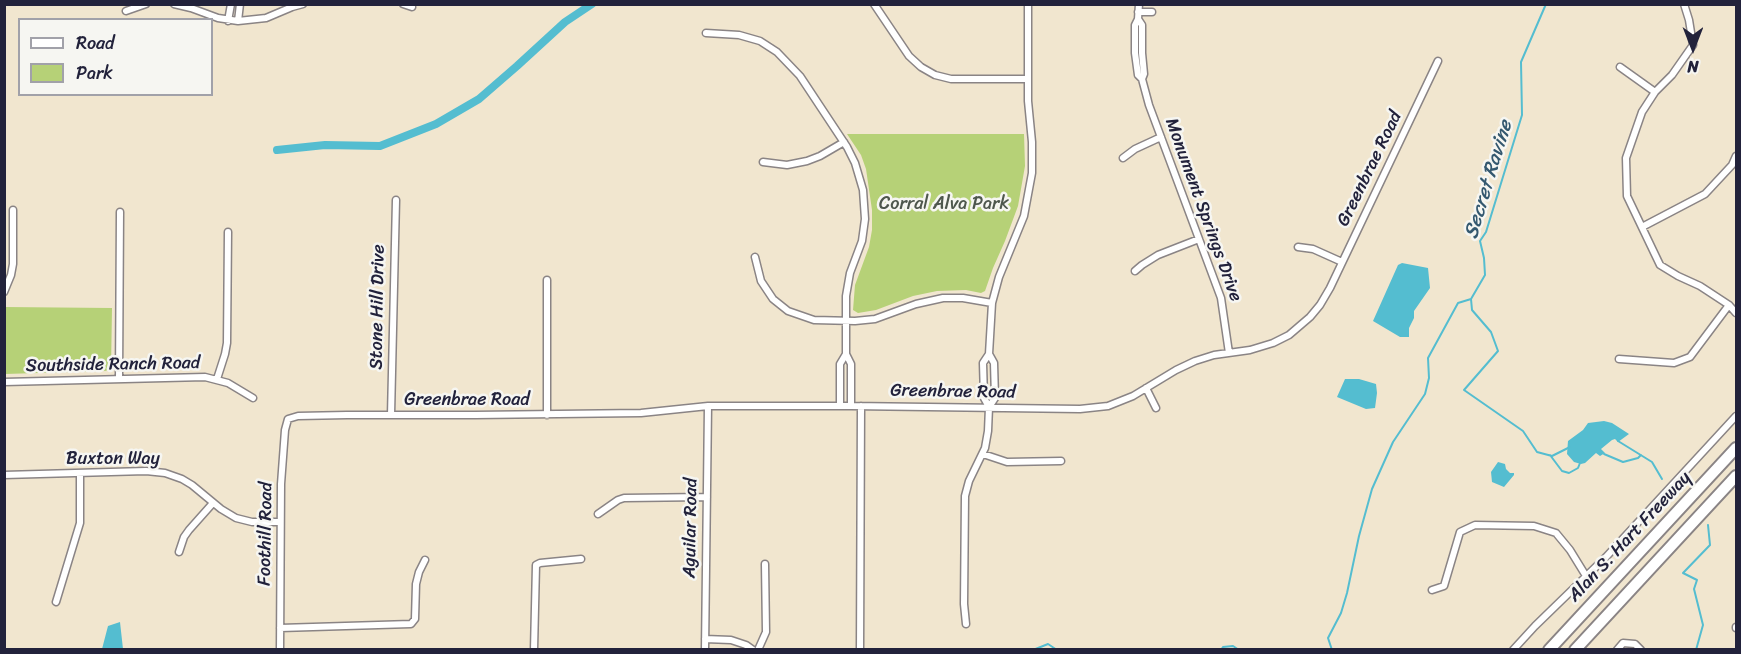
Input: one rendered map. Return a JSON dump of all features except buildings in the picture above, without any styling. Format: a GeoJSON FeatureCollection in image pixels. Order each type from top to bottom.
{"type":"FeatureCollection","features":[{"type":"Feature","properties":{"kind":"highway","name":"Alan S. Hart Freeway"},"geometry":{"type":"LineString","coordinates":[[1549,650],[1737,448]]}},
{"type":"Feature","properties":{"kind":"highway","name":"Alan S. Hart Freeway"},"geometry":{"type":"LineString","coordinates":[[1575,650],[1737,476]]}},
{"type":"Feature","properties":{"kind":"street"},"geometry":{"type":"LineString","coordinates":[[126,11],[146,4]]}},
{"type":"Feature","properties":{"kind":"street"},"geometry":{"type":"LineString","coordinates":[[174,4],[228,21],[266,18],[303,4]]}},
{"type":"Feature","properties":{"kind":"street"},"geometry":{"type":"LineString","coordinates":[[403,4],[412,7]]}},
{"type":"Feature","properties":{"kind":"street"},"geometry":{"type":"LineString","coordinates":[[874,4],[909,56],[921,67],[935,75],[951,79],[1028,79]]}},
{"type":"Feature","properties":{"kind":"street"},"geometry":{"type":"LineString","coordinates":[[989,408],[984,398],[983,363],[989,354],[992,303],[999,277],[1022,222],[1030,189],[1033,156],[1028,79],[1028,4]]}},
{"type":"Feature","properties":{"kind":"street"},"geometry":{"type":"LineString","coordinates":[[1684,4],[1693,45],[1642,112],[1626,158],[1627,196],[1660,265],[1700,285],[1737,313]]}},
{"type":"Feature","properties":{"kind":"street"},"geometry":{"type":"LineString","coordinates":[[228,21],[231,5],[240,5],[238,21]]}},
{"type":"Feature","properties":{"kind":"street"},"geometry":{"type":"LineString","coordinates":[[1138,12],[1152,12]]}},
{"type":"Feature","properties":{"kind":"street","name":"Monument Springs Drive"},"geometry":{"type":"LineString","coordinates":[[1138,12],[1136,25],[1138,75],[1142,79],[1146,98],[1221,298],[1229,353]]}},
{"type":"Feature","properties":{"kind":"street"},"geometry":{"type":"LineString","coordinates":[[706,33],[740,35],[760,41],[777,52],[800,76],[844,142],[860,175],[865,219],[862,241],[847,284],[846,354],[851,364],[851,406]]}},
{"type":"Feature","properties":{"kind":"street","name":"Greenbrae Road"},"geometry":{"type":"LineString","coordinates":[[288,419],[298,416],[547,415],[652,412],[708,406],[1094,409],[1126,399],[1195,361],[1214,355],[1265,346],[1297,329],[1320,304],[1438,61]]}},
{"type":"Feature","properties":{"kind":"street"},"geometry":{"type":"LineString","coordinates":[[1620,67],[1655,92]]}},
{"type":"Feature","properties":{"kind":"street"},"geometry":{"type":"LineString","coordinates":[[1123,158],[1135,148],[1161,137]]}},
{"type":"Feature","properties":{"kind":"street"},"geometry":{"type":"LineString","coordinates":[[763,162],[787,165],[807,161],[844,142]]}},
{"type":"Feature","properties":{"kind":"street"},"geometry":{"type":"LineString","coordinates":[[1642,227],[1705,194],[1732,165],[1737,156]]}},
{"type":"Feature","properties":{"kind":"street","name":"Stone Hill Drive"},"geometry":{"type":"LineString","coordinates":[[391,415],[396,200]]}},
{"type":"Feature","properties":{"kind":"street"},"geometry":{"type":"LineString","coordinates":[[4,292],[13,264],[14,210]]}},
{"type":"Feature","properties":{"kind":"street"},"geometry":{"type":"LineString","coordinates":[[119,379],[120,212]]}},
{"type":"Feature","properties":{"kind":"street"},"geometry":{"type":"LineString","coordinates":[[217,379],[227,343],[228,232]]}},
{"type":"Feature","properties":{"kind":"street"},"geometry":{"type":"LineString","coordinates":[[1135,271],[1158,255],[1199,239]]}},
{"type":"Feature","properties":{"kind":"street"},"geometry":{"type":"LineString","coordinates":[[1298,247],[1313,249],[1342,261]]}},
{"type":"Feature","properties":{"kind":"street"},"geometry":{"type":"LineString","coordinates":[[755,257],[761,281],[766,290],[780,306],[804,318],[824,321],[874,319],[934,299],[963,298],[992,303]]}},
{"type":"Feature","properties":{"kind":"street"},"geometry":{"type":"LineString","coordinates":[[547,280],[547,415]]}},
{"type":"Feature","properties":{"kind":"street"},"geometry":{"type":"LineString","coordinates":[[1620,359],[1674,363],[1690,357],[1729,305]]}},
{"type":"Feature","properties":{"kind":"street"},"geometry":{"type":"LineString","coordinates":[[840,406],[840,364],[846,354]]}},
{"type":"Feature","properties":{"kind":"street"},"geometry":{"type":"LineString","coordinates":[[966,624],[964,604],[965,496],[969,481],[983,454],[988,432],[989,408],[994,398],[994,363],[989,354]]}},
{"type":"Feature","properties":{"kind":"street","name":"Southside Ranch Road"},"geometry":{"type":"LineString","coordinates":[[4,382],[193,376],[228,383],[253,398]]}},
{"type":"Feature","properties":{"kind":"street"},"geometry":{"type":"LineString","coordinates":[[1146,388],[1156,408]]}},
{"type":"Feature","properties":{"kind":"street","name":"Aguilar Road"},"geometry":{"type":"LineString","coordinates":[[705,650],[708,406]]}},
{"type":"Feature","properties":{"kind":"street"},"geometry":{"type":"LineString","coordinates":[[860,650],[861,406]]}},
{"type":"Feature","properties":{"kind":"street"},"geometry":{"type":"LineString","coordinates":[[1513,650],[1606,557],[1737,416]]}},
{"type":"Feature","properties":{"kind":"street","name":"Foothill Road"},"geometry":{"type":"LineString","coordinates":[[279,650],[282,462],[288,419]]}},
{"type":"Feature","properties":{"kind":"street"},"geometry":{"type":"LineString","coordinates":[[983,454],[1007,462],[1061,461]]}},
{"type":"Feature","properties":{"kind":"street","name":"Buxton Way"},"geometry":{"type":"LineString","coordinates":[[4,475],[146,471],[165,473],[192,485],[229,514],[261,523],[280,522]]}},
{"type":"Feature","properties":{"kind":"street"},"geometry":{"type":"LineString","coordinates":[[56,602],[80,523],[80,473]]}},
{"type":"Feature","properties":{"kind":"street"},"geometry":{"type":"LineString","coordinates":[[598,514],[624,498],[707,497]]}},
{"type":"Feature","properties":{"kind":"street"},"geometry":{"type":"LineString","coordinates":[[179,552],[184,537],[213,503]]}},
{"type":"Feature","properties":{"kind":"street"},"geometry":{"type":"LineString","coordinates":[[1432,590],[1444,586],[1460,532],[1475,525],[1534,526],[1557,533],[1586,576]]}},
{"type":"Feature","properties":{"kind":"street"},"geometry":{"type":"LineString","coordinates":[[534,650],[536,565],[581,559]]}},
{"type":"Feature","properties":{"kind":"street"},"geometry":{"type":"LineString","coordinates":[[280,628],[411,624],[415,619],[417,581],[425,560]]}},
{"type":"Feature","properties":{"kind":"street"},"geometry":{"type":"LineString","coordinates":[[705,639],[730,639],[755,650],[766,632],[765,564]]}},
{"type":"Feature","properties":{"kind":"street"},"geometry":{"type":"LineString","coordinates":[[1617,650],[1623,643],[1635,644],[1641,650]]}},
{"type":"Feature","properties":{"kind":"green space","name":"Corral Alva Park"},"geometry":{"type":"Polygon","coordinates":[[[847,134],[1024,134],[1025,166],[1018,206],[985,291],[981,293],[966,290],[937,291],[913,296],[876,310],[858,313],[853,310],[855,285],[869,247],[872,210],[866,169],[861,155],[847,134]]]}},
{"type":"Feature","properties":{"kind":"green space"},"geometry":{"type":"Polygon","coordinates":[[[5,307],[112,308],[111,369],[5,374],[5,307]]]}},
{"type":"Feature","properties":{"kind":"water"},"geometry":{"type":"Polygon","coordinates":[[[1402,263],[1428,268],[1430,288],[1414,311],[1409,337],[1400,337],[1373,321],[1398,265],[1402,263]]]}},
{"type":"Feature","properties":{"kind":"water"},"geometry":{"type":"Polygon","coordinates":[[[1345,379],[1359,379],[1376,384],[1375,408],[1366,409],[1337,397],[1345,379]]]}},
{"type":"Feature","properties":{"kind":"water"},"geometry":{"type":"Polygon","coordinates":[[[1604,421],[1612,423],[1629,434],[1618,442],[1615,439],[1612,440],[1601,449],[1605,453],[1600,456],[1596,453],[1585,463],[1574,462],[1567,454],[1568,441],[1583,430],[1588,423],[1604,421]]]}},
{"type":"Feature","properties":{"kind":"water"},"geometry":{"type":"Polygon","coordinates":[[[1498,462],[1505,464],[1510,473],[1514,473],[1504,487],[1492,482],[1491,472],[1498,462]]]}},
{"type":"Feature","properties":{"kind":"water"},"geometry":{"type":"Polygon","coordinates":[[[120,622],[123,649],[102,649],[108,626],[120,622]]]}},
{"type":"Feature","properties":{"kind":"waterway"},"geometry":{"type":"LineString","coordinates":[[277,150],[325,145],[380,146],[436,124],[479,99],[565,22],[592,4]]}},
{"type":"Feature","properties":{"kind":"waterway","name":"Secret Ravine"},"geometry":{"type":"LineString","coordinates":[[1332,650],[1328,638],[1341,613],[1347,593],[1372,489],[1393,442],[1425,394],[1429,378],[1428,358],[1458,303],[1471,299],[1485,275],[1480,241],[1486,232],[1522,115],[1521,62],[1546,4]]}},
{"type":"Feature","properties":{"kind":"waterway"},"geometry":{"type":"LineString","coordinates":[[1471,299],[1472,310],[1491,332],[1498,351],[1464,390],[1523,431],[1537,452],[1552,456],[1570,447]]}},
{"type":"Feature","properties":{"kind":"waterway"},"geometry":{"type":"LineString","coordinates":[[1618,441],[1652,462],[1662,479]]}},
{"type":"Feature","properties":{"kind":"waterway"},"geometry":{"type":"LineString","coordinates":[[1604,454],[1623,462],[1641,455]]}},
{"type":"Feature","properties":{"kind":"waterway"},"geometry":{"type":"LineString","coordinates":[[1550,455],[1562,471],[1569,473],[1578,468],[1580,463]]}},
{"type":"Feature","properties":{"kind":"waterway"},"geometry":{"type":"LineString","coordinates":[[1696,650],[1703,625],[1694,589],[1697,580],[1683,573],[1710,545],[1708,525]]}},
{"type":"Feature","properties":{"kind":"waterway","name":"Secret Ravine"},"geometry":{"type":"LineString","coordinates":[[1033,650],[1048,644],[1057,650]]}},
{"type":"Feature","properties":{"kind":"waterway","name":"Secret Ravine"},"geometry":{"type":"LineString","coordinates":[[1221,650],[1223,647],[1233,646],[1239,650]]}}]}
